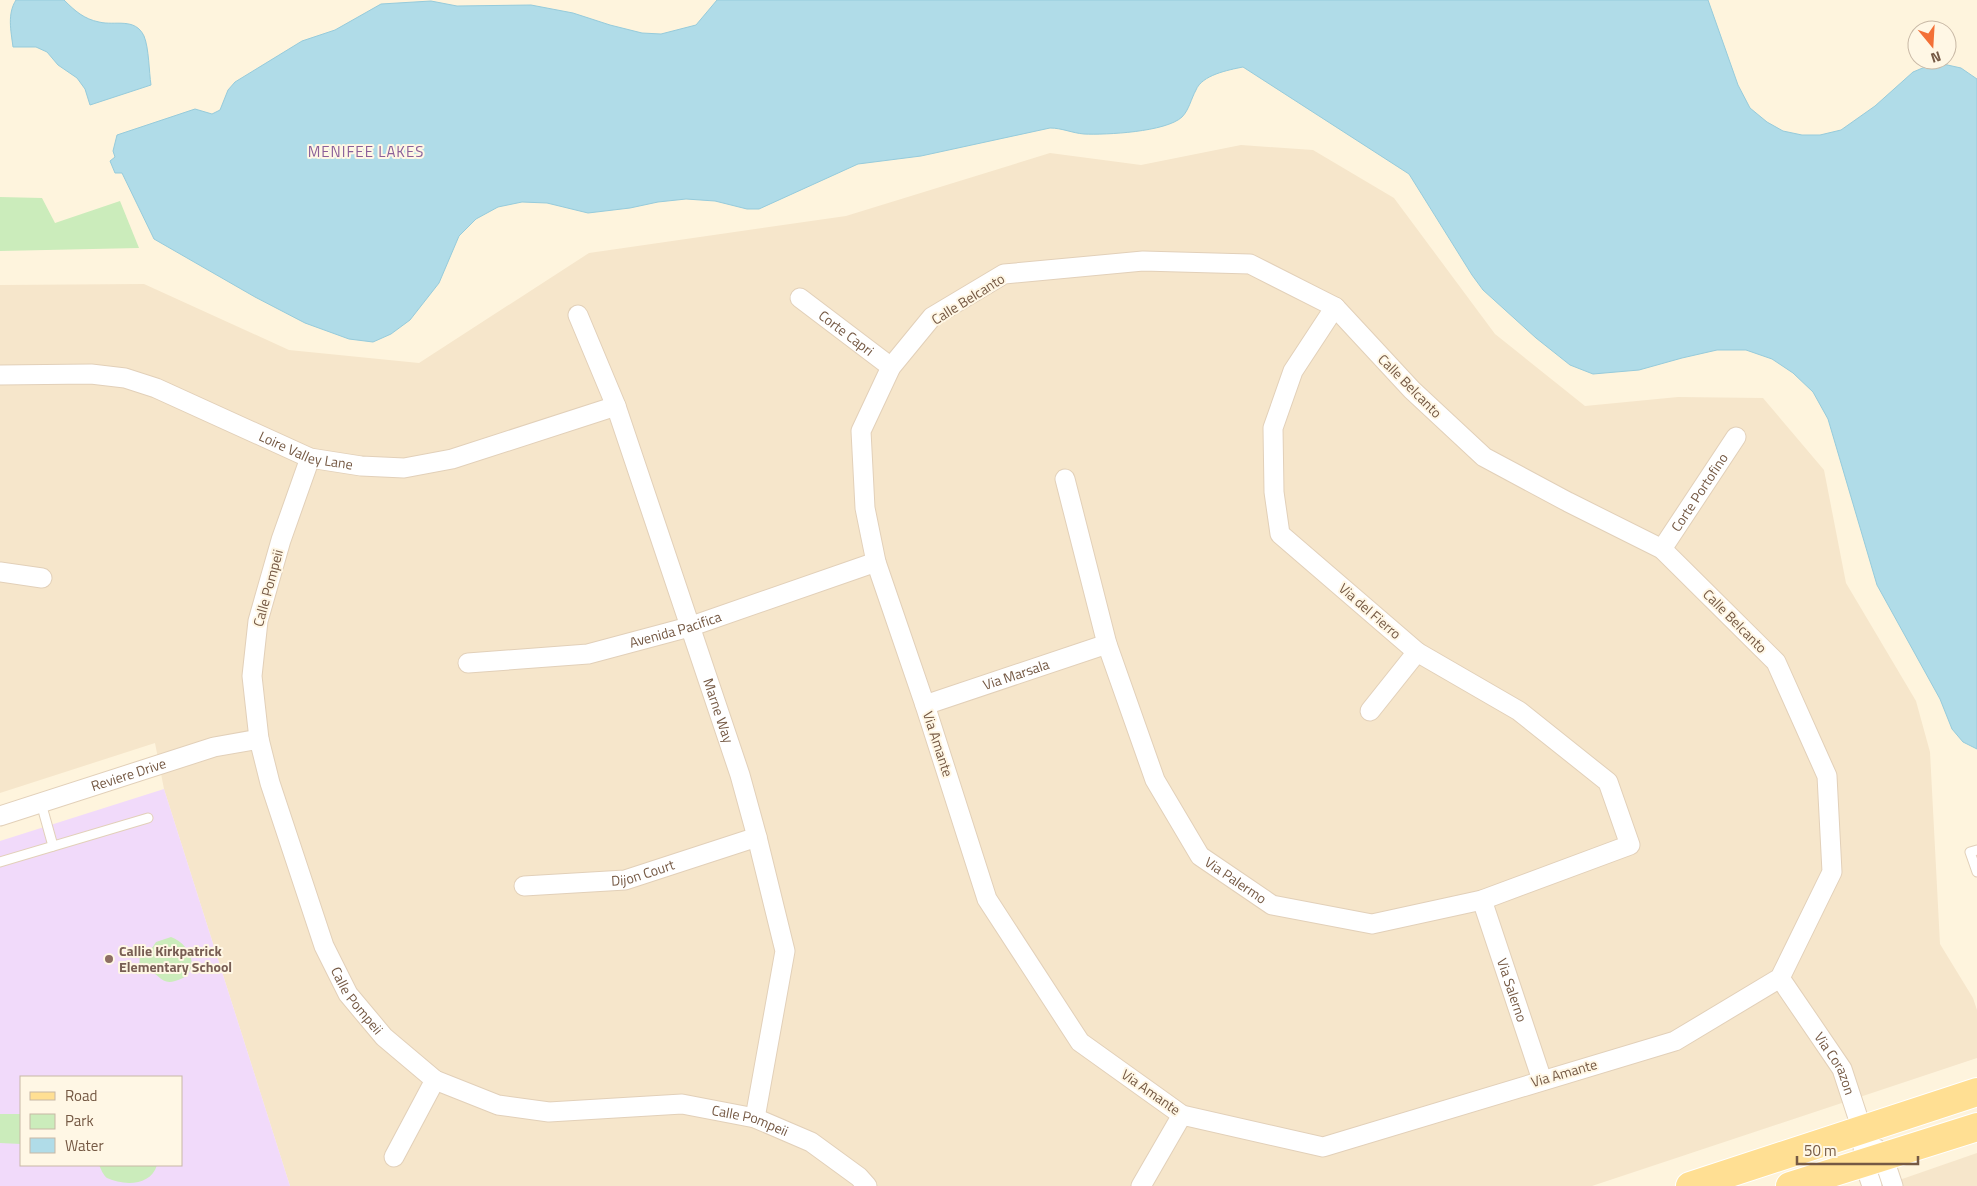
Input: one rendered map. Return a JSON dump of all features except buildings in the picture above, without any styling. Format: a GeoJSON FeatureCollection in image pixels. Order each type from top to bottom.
{"type":"FeatureCollection","features":[{"type":"Feature","properties":{"kind":"main road"},"geometry":{"type":"LineString","coordinates":[[1690,1186],[1977,1092]]}},
{"type":"Feature","properties":{"kind":"main road"},"geometry":{"type":"LineString","coordinates":[[1790,1186],[1873,1168],[1977,1127]]}},
{"type":"Feature","properties":{"kind":"street","name":"Calle Belcanto"},"geometry":{"type":"LineString","coordinates":[[876,562],[865,508],[861,431],[891,367],[932,317],[1004,274],[1143,261],[1250,264],[1335,307],[1412,390],[1484,456],[1568,502],[1662,549],[1776,662],[1827,776],[1832,872],[1780,978]]}},
{"type":"Feature","properties":{"kind":"street","name":"Corte Capri"},"geometry":{"type":"LineString","coordinates":[[800,298],[891,367]]}},
{"type":"Feature","properties":{"kind":"street","name":"Via del Fierro"},"geometry":{"type":"LineString","coordinates":[[1335,307],[1293,371],[1273,428],[1274,492],[1280,534],[1417,652],[1519,711],[1608,782],[1630,845]]}},
{"type":"Feature","properties":{"kind":"street","name":"Marne Way"},"geometry":{"type":"LineString","coordinates":[[578,315],[616,406],[740,775],[785,951],[755,1118]]}},
{"type":"Feature","properties":{"kind":"street","name":"Loire Valley Lane"},"geometry":{"type":"LineString","coordinates":[[0,375],[90,374],[124,378],[156,388],[310,458],[361,466],[404,468],[452,460],[616,406]]}},
{"type":"Feature","properties":{"kind":"street","name":"Corte Portofino"},"geometry":{"type":"LineString","coordinates":[[1662,549],[1736,437]]}},
{"type":"Feature","properties":{"kind":"street","name":"Calle Pompeii"},"geometry":{"type":"LineString","coordinates":[[310,458],[281,540],[258,621],[252,676],[259,739],[270,783],[324,946],[348,994],[384,1037],[435,1080],[498,1105],[549,1112],[682,1104],[755,1118],[811,1142],[859,1177],[867,1186]]}},
{"type":"Feature","properties":{"kind":"street","name":"Via Palermo"},"geometry":{"type":"LineString","coordinates":[[1065,479],[1107,644],[1155,780],[1200,856],[1272,905],[1372,924],[1482,900],[1630,845]]}},
{"type":"Feature","properties":{"kind":"street","name":"Avenida Pacifica"},"geometry":{"type":"LineString","coordinates":[[468,663],[588,654],[690,627],[876,562]]}},
{"type":"Feature","properties":{"kind":"street","name":"Via Amante"},"geometry":{"type":"LineString","coordinates":[[876,562],[926,705],[987,900],[1080,1042],[1182,1115],[1323,1147],[1675,1041],[1780,978]]}},
{"type":"Feature","properties":{"kind":"street"},"geometry":{"type":"LineString","coordinates":[[0,572],[42,578]]}},
{"type":"Feature","properties":{"kind":"street","name":"Via Marsala"},"geometry":{"type":"LineString","coordinates":[[926,705],[1107,644]]}},
{"type":"Feature","properties":{"kind":"street"},"geometry":{"type":"LineString","coordinates":[[1370,711],[1417,652]]}},
{"type":"Feature","properties":{"kind":"street","name":"Reviere Drive"},"geometry":{"type":"LineString","coordinates":[[0,816],[214,747],[259,739]]}},
{"type":"Feature","properties":{"kind":"street","name":"Dijon Court"},"geometry":{"type":"LineString","coordinates":[[524,886],[625,880],[757,837]]}},
{"type":"Feature","properties":{"kind":"street","name":"Via Salerno"},"geometry":{"type":"LineString","coordinates":[[1482,900],[1542,1080]]}},
{"type":"Feature","properties":{"kind":"street","name":"Via Corazon"},"geometry":{"type":"LineString","coordinates":[[1780,978],[1842,1069],[1862,1130]]}},
{"type":"Feature","properties":{"kind":"street"},"geometry":{"type":"LineString","coordinates":[[394,1157],[435,1080]]}},
{"type":"Feature","properties":{"kind":"street"},"geometry":{"type":"LineString","coordinates":[[1141,1186],[1182,1115]]}},
{"type":"Feature","properties":{"kind":"street"},"geometry":{"type":"LineString","coordinates":[[1862,1130],[1873,1168],[1894,1186]]}},
{"type":"Feature","properties":{"kind":"lane"},"geometry":{"type":"LineString","coordinates":[[41,803],[54,846]]}},
{"type":"Feature","properties":{"kind":"lane"},"geometry":{"type":"LineString","coordinates":[[0,862],[148,818]]}},
{"type":"Feature","properties":{"kind":"lane"},"geometry":{"type":"LineString","coordinates":[[1977,850],[1970,852],[1977,872]]}},
{"type":"Feature","properties":{"kind":"shaded area"},"geometry":{"type":"Polygon","coordinates":[[[1241,145],[1313,150],[1394,198],[1495,334],[1585,406],[1678,397],[1763,398],[1824,470],[1846,583],[1916,701],[1930,752],[1940,944],[1973,998],[1977,1010],[1977,1058],[1592,1186],[290,1186],[164,789],[155,743],[0,793],[0,285],[144,284],[289,350],[419,363],[589,253],[846,216],[1050,153],[1141,165],[1241,145]]]}},
{"type":"Feature","properties":{"kind":"shaded area","name":"Callie Kirkpatrick Elementary School"},"geometry":{"type":"Polygon","coordinates":[[[164,789],[290,1186],[0,1186],[0,841],[164,789]]]}},
{"type":"Feature","properties":{"kind":"shaded area"},"geometry":{"type":"Polygon","coordinates":[[[1977,1153],[1977,1186],[1882,1186],[1977,1153]]]}},
{"type":"Feature","properties":{"kind":"green space"},"geometry":{"type":"Polygon","coordinates":[[[0,197],[42,198],[55,223],[120,201],[139,248],[0,251],[0,197]]]}},
{"type":"Feature","properties":{"kind":"green space"},"geometry":{"type":"Polygon","coordinates":[[[171,937],[185,946],[189,953],[191,967],[189,973],[183,978],[167,982],[154,973],[139,972],[140,951],[150,951],[156,942],[171,937]]]}},
{"type":"Feature","properties":{"kind":"green space"},"geometry":{"type":"Polygon","coordinates":[[[0,1114],[20,1114],[20,1144],[0,1143],[0,1114]]]}},
{"type":"Feature","properties":{"kind":"green space"},"geometry":{"type":"Polygon","coordinates":[[[99,1166],[157,1166],[149,1177],[136,1182],[114,1181],[103,1174],[99,1166]]]}},
{"type":"Feature","properties":{"kind":"water"},"geometry":{"type":"Polygon","coordinates":[[[16,0],[64,0],[89,19],[105,23],[124,23],[135,26],[140,30],[146,41],[151,85],[90,105],[85,89],[77,78],[58,65],[47,52],[36,47],[13,47],[11,11],[16,0]]]}},
{"type":"Feature","properties":{"kind":"water"},"geometry":{"type":"Polygon","coordinates":[[[717,0],[1708,0],[1738,85],[1750,108],[1767,122],[1783,131],[1802,135],[1820,135],[1841,130],[1875,106],[1913,72],[1918,70],[1957,70],[1957,67],[1961,68],[1977,79],[1977,749],[1963,742],[1952,729],[1940,699],[1877,585],[1828,419],[1813,392],[1793,373],[1772,359],[1746,350],[1717,350],[1639,370],[1593,374],[1570,365],[1536,338],[1483,290],[1409,174],[1243,67],[1216,74],[1204,80],[1196,90],[1182,117],[1163,126],[1135,132],[1094,134],[1050,128],[921,156],[858,164],[759,209],[747,209],[715,201],[686,199],[588,213],[547,203],[522,202],[498,207],[476,219],[459,236],[439,283],[410,320],[391,334],[373,342],[349,339],[305,323],[255,297],[154,239],[122,173],[115,173],[110,161],[115,157],[113,151],[117,135],[195,109],[212,114],[220,110],[228,90],[235,82],[302,41],[335,30],[381,4],[431,1],[457,6],[531,5],[573,13],[642,33],[661,34],[696,25],[717,0]]]}},
{"type":"Feature","properties":{"kind":"place","name":"Callie Kirkpatrick Elementary School"},"geometry":{"type":"Point","coordinates":[109,959]}},
{"type":"Feature","properties":{"kind":"district","name":"MENIFEE LAKES"},"geometry":{"type":"Point","coordinates":[366,152]}}]}
